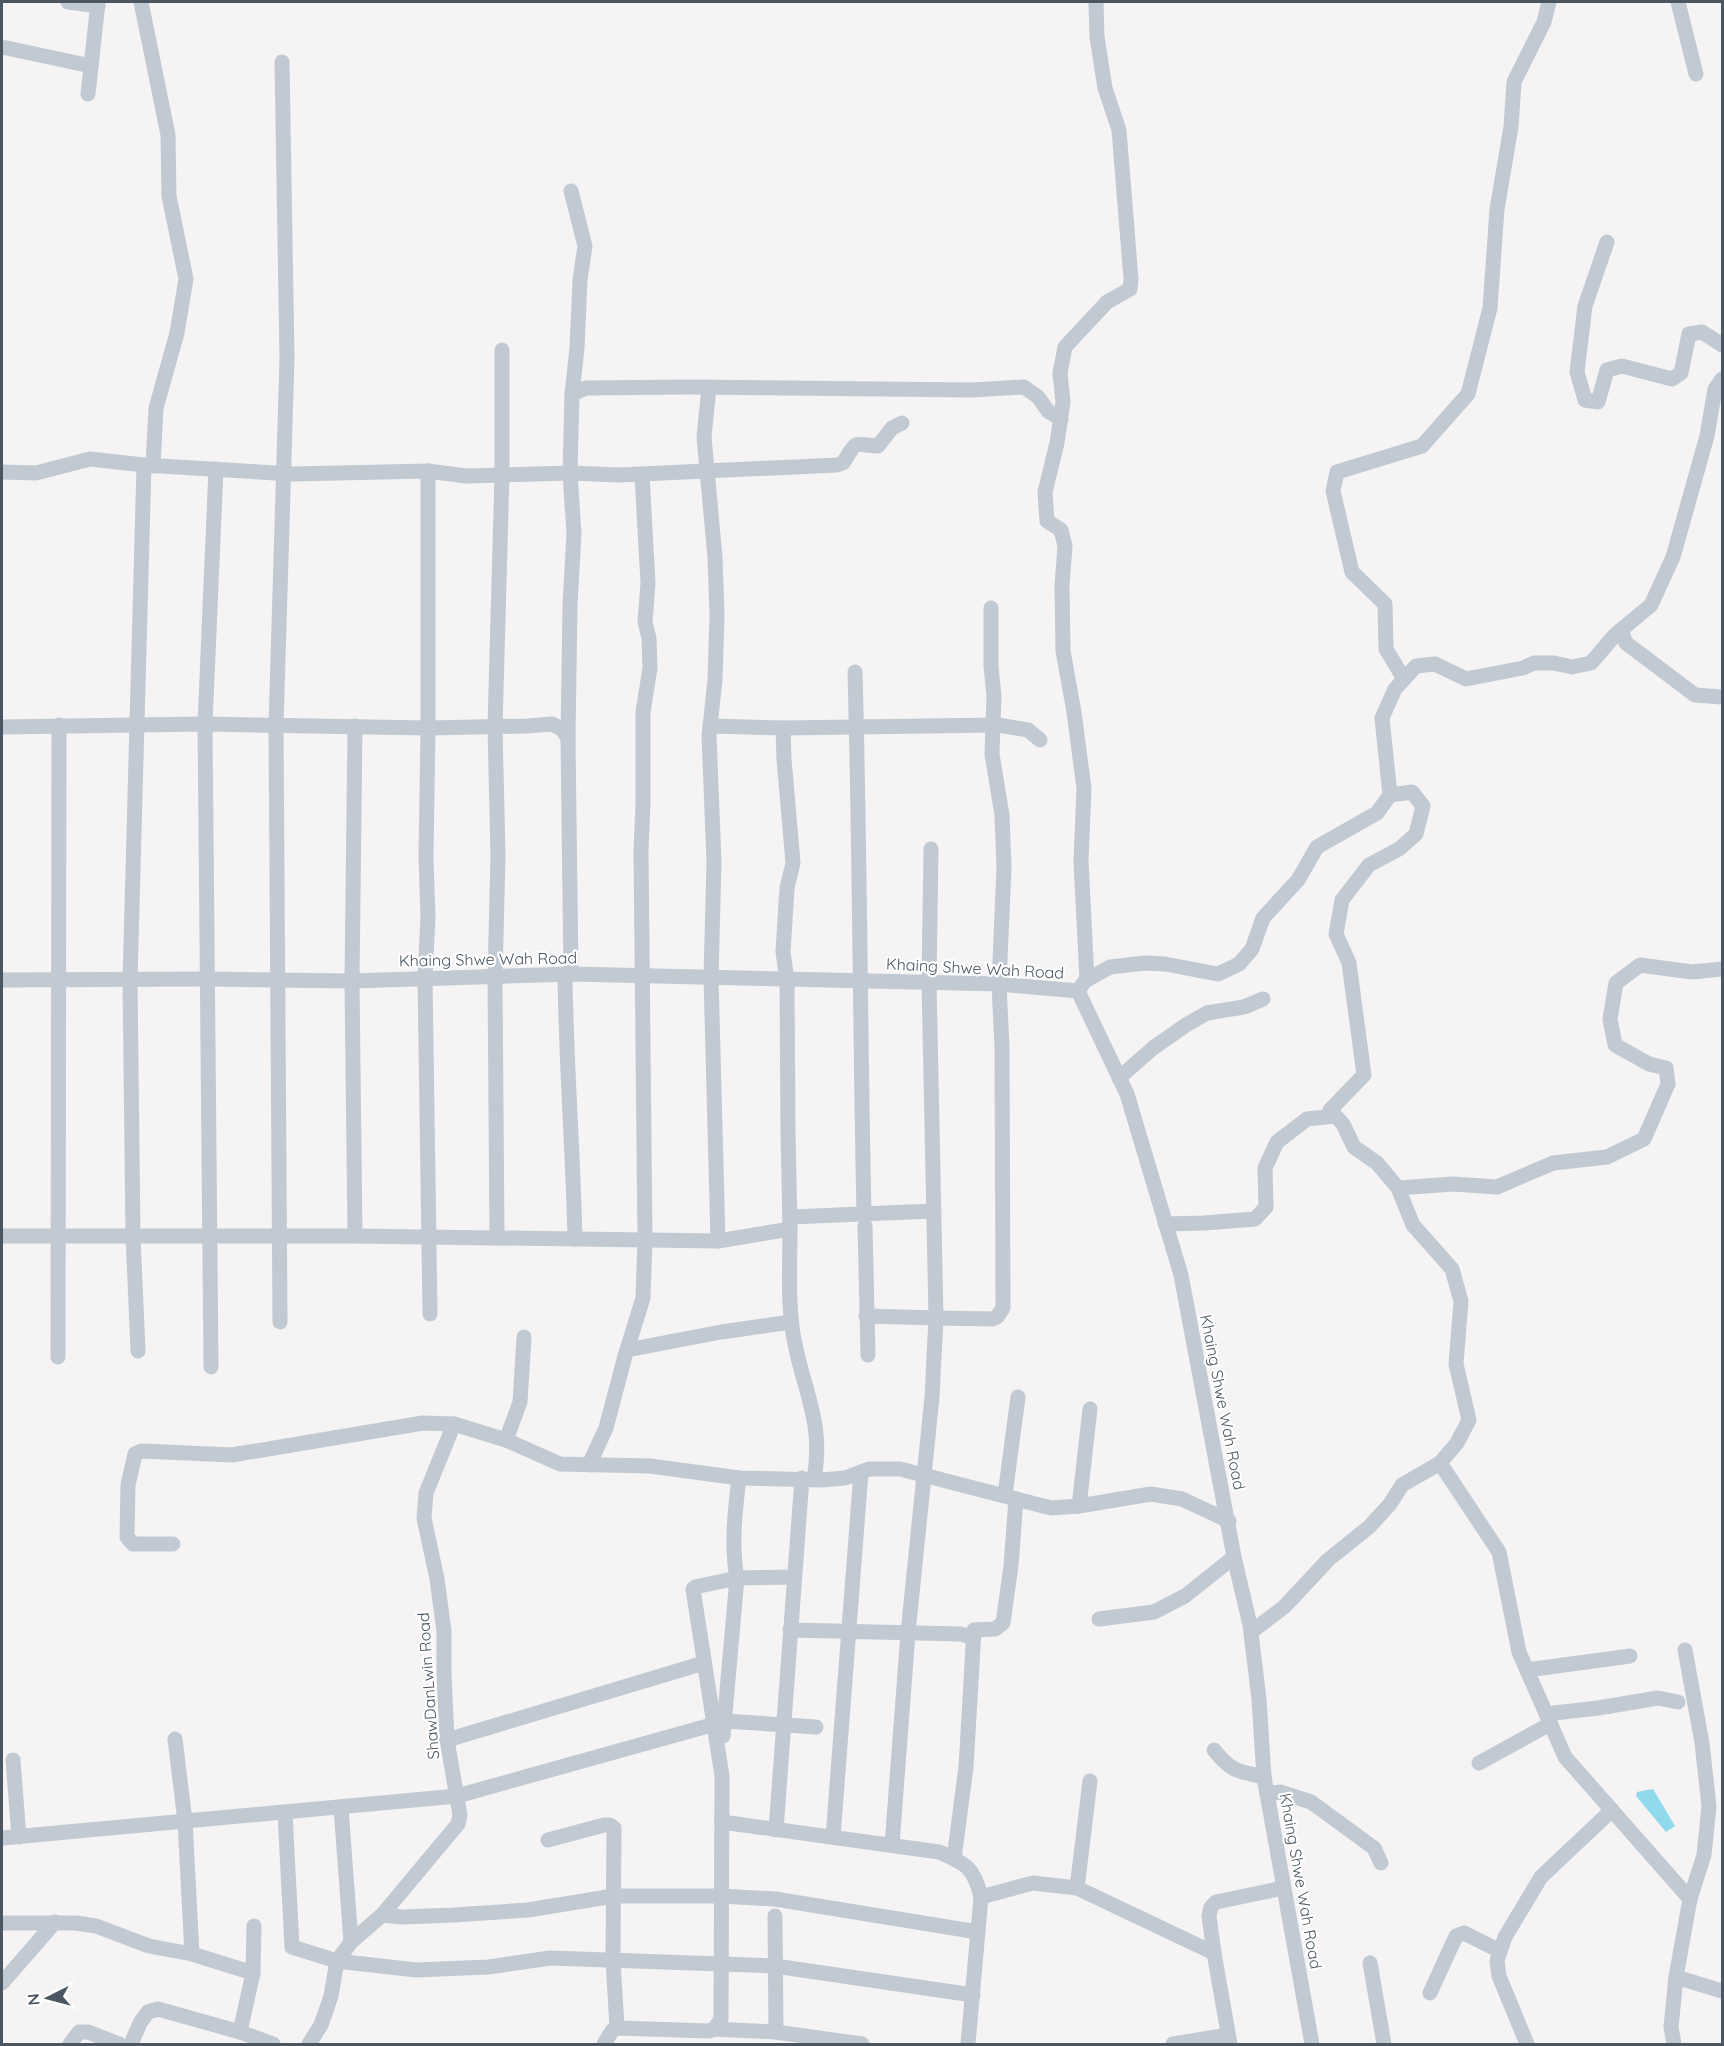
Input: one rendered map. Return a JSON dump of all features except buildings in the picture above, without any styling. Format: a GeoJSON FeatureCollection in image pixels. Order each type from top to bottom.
{"type":"FeatureCollection","features":[{"type":"Feature","properties":{"kind":"street"},"geometry":{"type":"LineString","coordinates":[[68,2],[98,4],[88,94]]}},
{"type":"Feature","properties":{"kind":"street"},"geometry":{"type":"LineString","coordinates":[[138,1351],[130,980],[136,725],[148,466],[156,408],[177,333],[186,279],[169,196],[168,135],[141,2]]}},
{"type":"Feature","properties":{"kind":"street"},"geometry":{"type":"LineString","coordinates":[[1082,985],[1084,788],[1063,651],[1062,586],[1065,546],[1061,530],[1047,521],[1045,492],[1061,419],[1063,402],[1060,373],[1065,347],[1107,302],[1130,289],[1119,130],[1106,88],[1097,37],[1096,2]]}},
{"type":"Feature","properties":{"kind":"street"},"geometry":{"type":"LineString","coordinates":[[1404,679],[1386,648],[1384,604],[1352,572],[1333,491],[1337,472],[1422,446],[1468,394],[1490,308],[1497,209],[1512,127],[1514,82],[1544,22],[1549,2]]}},
{"type":"Feature","properties":{"kind":"street"},"geometry":{"type":"LineString","coordinates":[[1678,2],[1696,74]]}},
{"type":"Feature","properties":{"kind":"street"},"geometry":{"type":"LineString","coordinates":[[2,47],[91,66]]}},
{"type":"Feature","properties":{"kind":"street"},"geometry":{"type":"LineString","coordinates":[[280,1322],[276,726],[287,358],[282,62]]}},
{"type":"Feature","properties":{"kind":"street"},"geometry":{"type":"LineString","coordinates":[[571,191],[585,246],[580,280],[577,348],[572,393],[570,472],[574,534],[570,605],[566,1044],[573,1155],[575,1239]]}},
{"type":"Feature","properties":{"kind":"street"},"geometry":{"type":"LineString","coordinates":[[1607,242],[1585,306],[1577,372],[1585,400],[1598,402],[1607,370],[1622,366],[1672,379],[1681,373],[1689,334],[1702,332],[1722,345]]}},
{"type":"Feature","properties":{"kind":"street"},"geometry":{"type":"LineString","coordinates":[[497,1238],[495,978],[498,856],[495,727],[502,474],[502,350]]}},
{"type":"Feature","properties":{"kind":"street"},"geometry":{"type":"LineString","coordinates":[[1398,794],[1382,718],[1395,689],[1416,666],[1435,664],[1466,679],[1523,668],[1534,663],[1554,663],[1572,667],[1591,663],[1621,630],[1651,605],[1673,556],[1707,436],[1715,389],[1722,379]]}},
{"type":"Feature","properties":{"kind":"street"},"geometry":{"type":"LineString","coordinates":[[710,387],[704,437],[715,556],[717,615],[715,680],[710,726],[714,862],[711,977],[718,1241]]}},
{"type":"Feature","properties":{"kind":"street"},"geometry":{"type":"LineString","coordinates":[[572,393],[586,388],[972,390],[1024,387],[1038,396],[1048,411],[1061,419]]}},
{"type":"Feature","properties":{"kind":"street"},"geometry":{"type":"LineString","coordinates":[[2,472],[36,473],[90,459],[148,466],[284,473],[428,471],[466,476],[570,472],[642,475],[837,465],[843,463],[850,448],[855,445],[880,445],[884,436],[892,428],[903,423]]}},
{"type":"Feature","properties":{"kind":"street"},"geometry":{"type":"LineString","coordinates":[[211,1367],[208,1236],[209,979],[206,724],[216,469]]}},
{"type":"Feature","properties":{"kind":"street"},"geometry":{"type":"LineString","coordinates":[[428,471],[426,858],[428,916],[425,977],[430,1314]]}},
{"type":"Feature","properties":{"kind":"street"},"geometry":{"type":"LineString","coordinates":[[589,1465],[606,1428],[643,1298],[645,1240],[641,850],[643,712],[650,668],[649,638],[645,622],[648,584],[642,475]]}},
{"type":"Feature","properties":{"kind":"street"},"geometry":{"type":"LineString","coordinates":[[866,1316],[992,1319],[997,1317],[1003,1308],[1002,1047],[999,984],[1004,867],[1002,815],[992,754],[994,696],[991,666],[992,608]]}},
{"type":"Feature","properties":{"kind":"street"},"geometry":{"type":"LineString","coordinates":[[1621,630],[1626,643],[1695,695],[1722,697]]}},
{"type":"Feature","properties":{"kind":"street"},"geometry":{"type":"LineString","coordinates":[[855,672],[860,890],[859,981],[868,1355]]}},
{"type":"Feature","properties":{"kind":"street"},"geometry":{"type":"LineString","coordinates":[[2,727],[206,724],[428,728],[552,723],[562,729],[568,738]]}},
{"type":"Feature","properties":{"kind":"street"},"geometry":{"type":"LineString","coordinates":[[58,725],[58,1357]]}},
{"type":"Feature","properties":{"kind":"street"},"geometry":{"type":"LineString","coordinates":[[710,726],[783,728],[993,725],[1028,730],[1040,740]]}},
{"type":"Feature","properties":{"kind":"street"},"geometry":{"type":"LineString","coordinates":[[355,726],[352,981],[355,1236]]}},
{"type":"Feature","properties":{"kind":"street"},"geometry":{"type":"LineString","coordinates":[[776,1830],[794,1577],[808,1479],[818,1457],[818,1434],[791,1322],[788,980],[783,952],[787,888],[793,863],[783,728]]}},
{"type":"Feature","properties":{"kind":"street"},"geometry":{"type":"LineString","coordinates":[[1082,985],[1110,967],[1144,963],[1165,964],[1218,974],[1239,964],[1252,949],[1263,918],[1298,880],[1317,847],[1377,813],[1398,794],[1412,792],[1423,806],[1416,834],[1399,849],[1369,865],[1342,900],[1336,934],[1349,963],[1364,1075],[1330,1110],[1342,1124],[1354,1147],[1377,1163],[1398,1188],[1413,1225],[1452,1269],[1461,1301],[1456,1364],[1469,1420],[1457,1443],[1440,1463],[1402,1485],[1390,1504],[1369,1527],[1328,1560],[1284,1607],[1251,1632]]}},
{"type":"Feature","properties":{"kind":"street"},"geometry":{"type":"LineString","coordinates":[[892,1845],[908,1633],[932,1397],[936,1318],[929,982],[931,849]]}},
{"type":"Feature","properties":{"kind":"street"},"geometry":{"type":"LineString","coordinates":[[1398,1188],[1454,1184],[1497,1187],[1553,1163],[1607,1157],[1644,1139],[1668,1084],[1666,1068],[1649,1064],[1615,1045],[1610,1019],[1616,983],[1640,965],[1692,972],[1722,969]]}},
{"type":"Feature","properties":{"kind":"street","name":"Khaing Shwe Wah Road"},"geometry":{"type":"LineString","coordinates":[[2,980],[352,981],[425,977],[495,978],[568,975],[1082,985],[1127,1094],[1180,1275],[1234,1557],[1251,1632],[1259,1699],[1264,1777],[1312,2044]]}},
{"type":"Feature","properties":{"kind":"street"},"geometry":{"type":"LineString","coordinates":[[1119,1078],[1153,1048],[1207,1013],[1244,1007],[1263,999]]}},
{"type":"Feature","properties":{"kind":"street"},"geometry":{"type":"LineString","coordinates":[[1165,1224],[1255,1219],[1266,1207],[1265,1168],[1277,1142],[1307,1119],[1335,1116]]}},
{"type":"Feature","properties":{"kind":"street"},"geometry":{"type":"LineString","coordinates":[[2,1236],[355,1236],[718,1241],[791,1223],[864,1219],[933,1211]]}},
{"type":"Feature","properties":{"kind":"street"},"geometry":{"type":"LineString","coordinates":[[627,1350],[721,1332],[791,1322]]}},
{"type":"Feature","properties":{"kind":"street"},"geometry":{"type":"LineString","coordinates":[[506,1440],[520,1402],[524,1337]]}},
{"type":"Feature","properties":{"kind":"street"},"geometry":{"type":"LineString","coordinates":[[954,1859],[966,1767],[974,1630],[995,1629],[1003,1623],[1011,1566],[1011,1497],[1018,1397]]}},
{"type":"Feature","properties":{"kind":"street"},"geometry":{"type":"LineString","coordinates":[[1079,1506],[1090,1409]]}},
{"type":"Feature","properties":{"kind":"street"},"geometry":{"type":"LineString","coordinates":[[173,1544],[133,1544],[128,1537],[128,1485],[135,1454],[142,1451],[232,1455],[423,1423],[454,1424],[506,1440],[560,1464],[650,1466],[739,1478],[845,1478],[869,1469],[900,1469],[1051,1508],[1079,1506],[1151,1494],[1182,1499],[1228,1521]]}},
{"type":"Feature","properties":{"kind":"street","name":"ShawDanLwin Road"},"geometry":{"type":"LineString","coordinates":[[309,2044],[321,2025],[331,1996],[337,1961],[351,1942],[382,1915],[458,1824],[460,1815],[447,1740],[444,1631],[437,1579],[424,1518],[426,1493],[454,1424]]}},
{"type":"Feature","properties":{"kind":"street"},"geometry":{"type":"LineString","coordinates":[[1440,1463],[1499,1552],[1519,1652],[1565,1757],[1690,1899]]}},
{"type":"Feature","properties":{"kind":"street"},"geometry":{"type":"LineString","coordinates":[[833,1837],[861,1472]]}},
{"type":"Feature","properties":{"kind":"street"},"geometry":{"type":"LineString","coordinates":[[714,2029],[721,2019],[722,1822],[719,1723],[737,1578],[735,1514],[739,1478]]}},
{"type":"Feature","properties":{"kind":"street"},"geometry":{"type":"LineString","coordinates":[[1099,1619],[1154,1612],[1185,1596],[1234,1557]]}},
{"type":"Feature","properties":{"kind":"street"},"geometry":{"type":"LineString","coordinates":[[719,1723],[704,1663],[693,1589],[737,1578],[794,1577]]}},
{"type":"Feature","properties":{"kind":"street"},"geometry":{"type":"LineString","coordinates":[[790,1630],[961,1634],[973,1638]]}},
{"type":"Feature","properties":{"kind":"street"},"geometry":{"type":"LineString","coordinates":[[1674,2044],[1671,2027],[1676,1977],[1690,1899],[1715,1816],[1685,1650]]}},
{"type":"Feature","properties":{"kind":"street"},"geometry":{"type":"LineString","coordinates":[[1527,1670],[1630,1656]]}},
{"type":"Feature","properties":{"kind":"street"},"geometry":{"type":"LineString","coordinates":[[447,1740],[704,1663]]}},
{"type":"Feature","properties":{"kind":"street"},"geometry":{"type":"LineString","coordinates":[[1479,1763],[1548,1719],[1658,1698],[1678,1702]]}},
{"type":"Feature","properties":{"kind":"street"},"geometry":{"type":"LineString","coordinates":[[2,1839],[457,1796],[719,1723],[816,1727]]}},
{"type":"Feature","properties":{"kind":"street"},"geometry":{"type":"LineString","coordinates":[[175,1739],[185,1821],[192,1954]]}},
{"type":"Feature","properties":{"kind":"street"},"geometry":{"type":"LineString","coordinates":[[1214,1750],[1226,1764],[1235,1770],[1264,1777]]}},
{"type":"Feature","properties":{"kind":"street"},"geometry":{"type":"LineString","coordinates":[[14,1760],[19,1837]]}},
{"type":"Feature","properties":{"kind":"street"},"geometry":{"type":"LineString","coordinates":[[1077,1888],[1090,1781]]}},
{"type":"Feature","properties":{"kind":"street"},"geometry":{"type":"LineString","coordinates":[[1267,1794],[1280,1792],[1311,1802],[1374,1848],[1381,1863]]}},
{"type":"Feature","properties":{"kind":"street"},"geometry":{"type":"LineString","coordinates":[[341,1808],[351,1942]]}},
{"type":"Feature","properties":{"kind":"street"},"geometry":{"type":"LineString","coordinates":[[1527,2044],[1499,1976],[1497,1961],[1504,1937],[1541,1876],[1612,1810]]}},
{"type":"Feature","properties":{"kind":"street"},"geometry":{"type":"LineString","coordinates":[[285,1813],[292,1947],[337,1961],[416,1970],[488,1967],[550,1958],[720,1963],[775,1966],[973,1995]]}},
{"type":"Feature","properties":{"kind":"street"},"geometry":{"type":"LineString","coordinates":[[722,1822],[939,1852],[966,1865],[978,1883],[981,1898],[968,2044]]}},
{"type":"Feature","properties":{"kind":"street"},"geometry":{"type":"LineString","coordinates":[[549,1840],[604,1825],[614,1828],[613,1960],[617,2028]]}},
{"type":"Feature","properties":{"kind":"street"},"geometry":{"type":"LineString","coordinates":[[981,1898],[1033,1883],[1077,1888],[1214,1953]]}},
{"type":"Feature","properties":{"kind":"street"},"geometry":{"type":"LineString","coordinates":[[1173,2044],[1229,2040],[1209,1916],[1214,1904],[1235,1897],[1283,1888]]}},
{"type":"Feature","properties":{"kind":"street"},"geometry":{"type":"LineString","coordinates":[[382,1915],[403,1917],[528,1910],[614,1896],[721,1896],[775,1899],[978,1932]]}},
{"type":"Feature","properties":{"kind":"street"},"geometry":{"type":"LineString","coordinates":[[775,1916],[776,2032]]}},
{"type":"Feature","properties":{"kind":"street"},"geometry":{"type":"LineString","coordinates":[[2,1983],[55,1922]]}},
{"type":"Feature","properties":{"kind":"street"},"geometry":{"type":"LineString","coordinates":[[2,1923],[55,1922],[96,1926],[149,1946],[192,1954],[253,1973]]}},
{"type":"Feature","properties":{"kind":"street"},"geometry":{"type":"LineString","coordinates":[[240,2032],[253,1973],[254,1926]]}},
{"type":"Feature","properties":{"kind":"street"},"geometry":{"type":"LineString","coordinates":[[1430,1993],[1456,1936],[1464,1934],[1500,1951]]}},
{"type":"Feature","properties":{"kind":"street"},"geometry":{"type":"LineString","coordinates":[[1370,1963],[1384,2044]]}},
{"type":"Feature","properties":{"kind":"street"},"geometry":{"type":"LineString","coordinates":[[1676,1977],[1722,1991]]}},
{"type":"Feature","properties":{"kind":"street"},"geometry":{"type":"LineString","coordinates":[[131,2044],[140,2023],[148,2012],[158,2009],[240,2032],[273,2044]]}},
{"type":"Feature","properties":{"kind":"street"},"geometry":{"type":"LineString","coordinates":[[604,2044],[612,2031],[617,2028],[702,2031],[714,2029],[739,2038],[776,2032],[862,2044]]}},
{"type":"Feature","properties":{"kind":"street"},"geometry":{"type":"LineString","coordinates":[[70,2044],[79,2032],[88,2032],[119,2044]]}},
{"type":"Feature","properties":{"kind":"water"},"geometry":{"type":"Polygon","coordinates":[[[1653,1789],[1675,1826],[1666,1832],[1636,1796],[1637,1792],[1653,1789]]]}}]}
